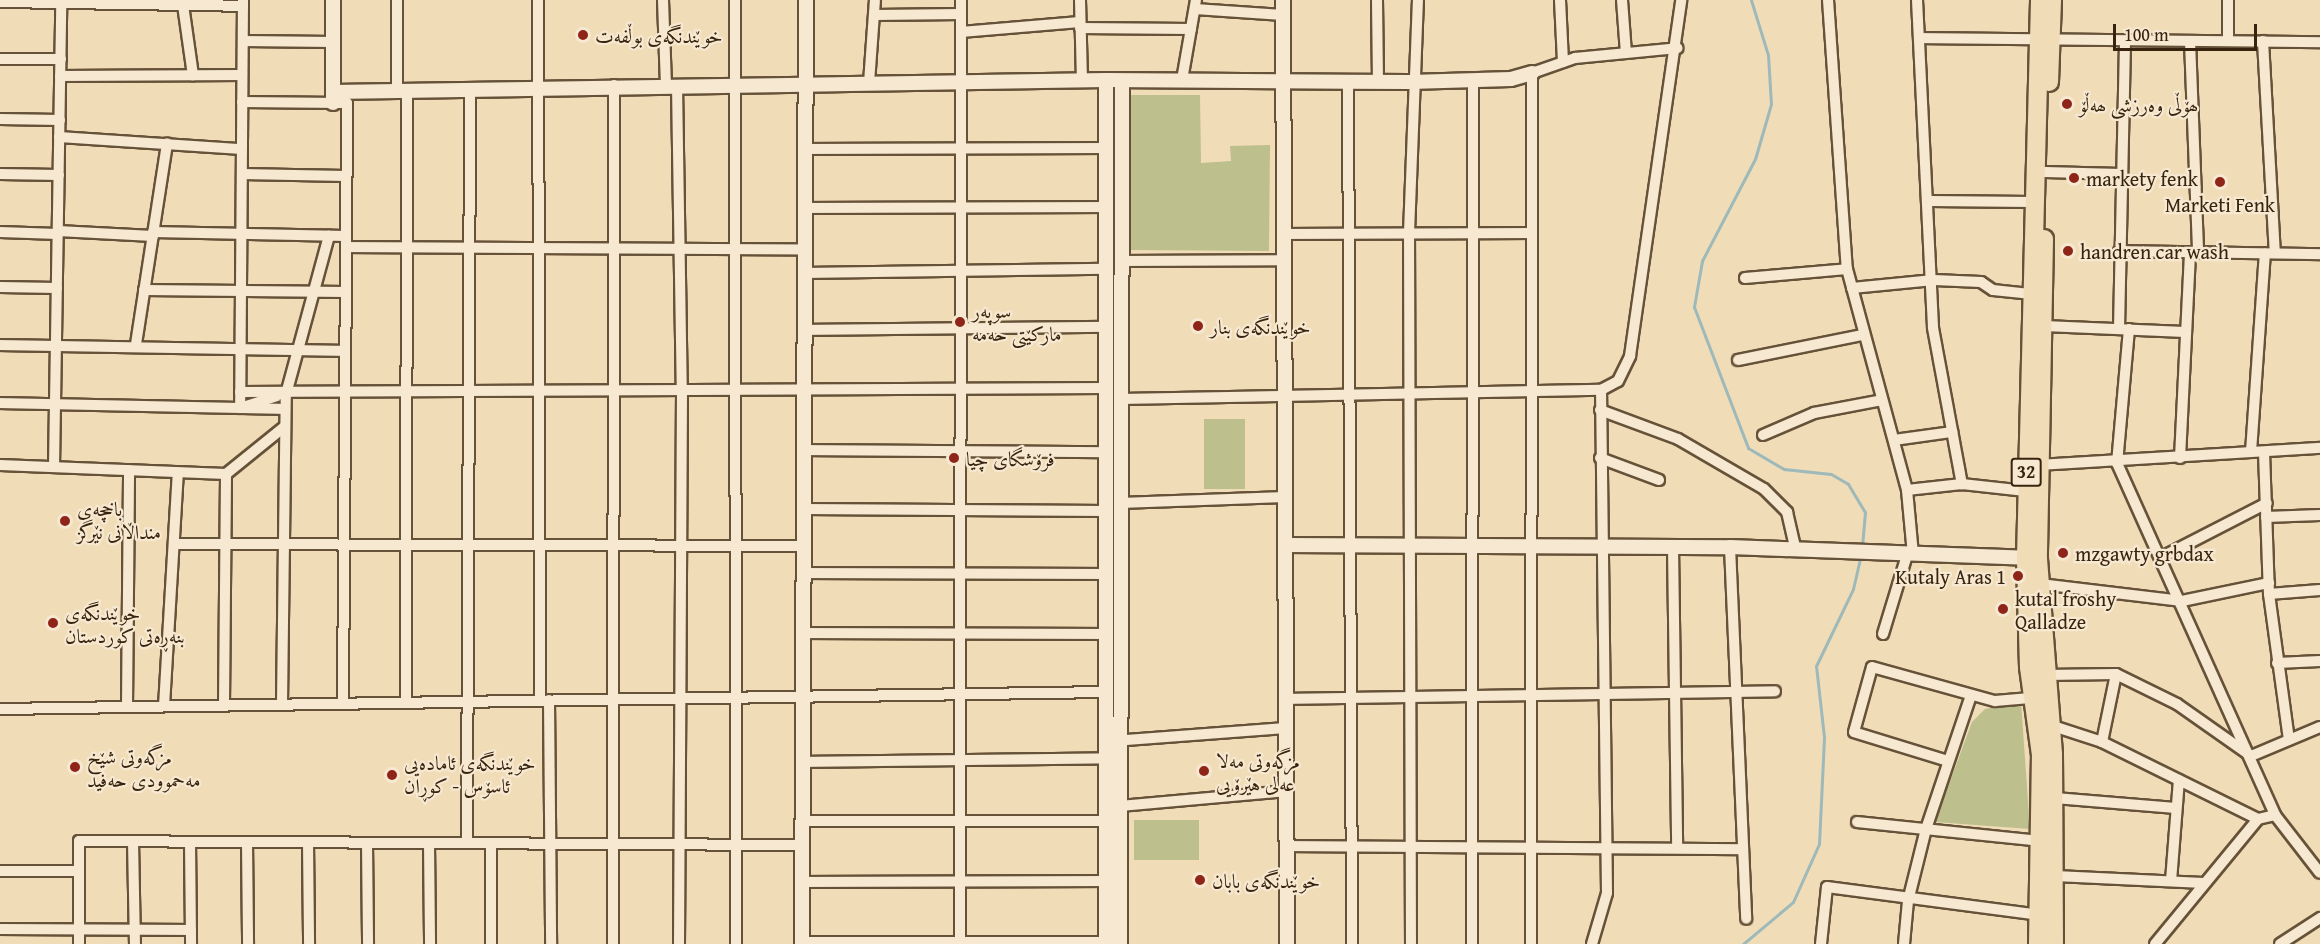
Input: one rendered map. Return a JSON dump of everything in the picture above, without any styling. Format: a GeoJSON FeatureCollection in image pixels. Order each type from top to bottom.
{"type":"FeatureCollection","features":[{"type":"Feature","properties":{"kind":"main road","name":"32"},"geometry":{"type":"LineString","coordinates":[[2040,0],[2044,41],[2043,326],[2039,465],[2032,558],[2040,584],[2055,798],[2054,944]]}},
{"type":"Feature","properties":{"kind":"main road","name":"32"},"geometry":{"type":"LineString","coordinates":[[2038,944],[2042,841],[2041,755],[2033,698],[2032,558],[2026,491],[2032,202],[2044,41],[2052,0]]}},
{"type":"Feature","properties":{"kind":"street"},"geometry":{"type":"LineString","coordinates":[[333,0],[333,98]]}},
{"type":"Feature","properties":{"kind":"street"},"geometry":{"type":"LineString","coordinates":[[397,0],[406,247],[406,702]]}},
{"type":"Feature","properties":{"kind":"street"},"geometry":{"type":"LineString","coordinates":[[538,0],[540,545],[551,944]]}},
{"type":"Feature","properties":{"kind":"street"},"geometry":{"type":"LineString","coordinates":[[663,0],[672,85],[681,249],[682,392],[677,698],[679,944]]}},
{"type":"Feature","properties":{"kind":"street"},"geometry":{"type":"LineString","coordinates":[[735,0],[736,944]]}},
{"type":"Feature","properties":{"kind":"street"},"geometry":{"type":"LineString","coordinates":[[806,0],[803,83],[802,943],[1106,943],[1106,820],[1113,758],[1113,663],[1120,503],[1122,81]]}},
{"type":"Feature","properties":{"kind":"street"},"geometry":{"type":"LineString","coordinates":[[869,83],[875,0]]}},
{"type":"Feature","properties":{"kind":"street"},"geometry":{"type":"LineString","coordinates":[[960,943],[961,0]]}},
{"type":"Feature","properties":{"kind":"street"},"geometry":{"type":"LineString","coordinates":[[1080,0],[1082,80]]}},
{"type":"Feature","properties":{"kind":"street"},"geometry":{"type":"LineString","coordinates":[[1283,0],[1287,944]]}},
{"type":"Feature","properties":{"kind":"street"},"geometry":{"type":"LineString","coordinates":[[1377,0],[1378,82]]}},
{"type":"Feature","properties":{"kind":"street"},"geometry":{"type":"LineString","coordinates":[[1411,944],[1410,82],[1418,0]]}},
{"type":"Feature","properties":{"kind":"street"},"geometry":{"type":"LineString","coordinates":[[1560,0],[1563,62]]}},
{"type":"Feature","properties":{"kind":"street"},"geometry":{"type":"LineString","coordinates":[[1622,0],[1626,53]]}},
{"type":"Feature","properties":{"kind":"street"},"geometry":{"type":"LineString","coordinates":[[1120,399],[1285,394],[1601,390],[1622,377],[1630,356],[1678,48],[1681,0]]}},
{"type":"Feature","properties":{"kind":"street"},"geometry":{"type":"LineString","coordinates":[[1828,0],[1847,269],[1862,335],[1907,489],[1910,555],[1883,634]]}},
{"type":"Feature","properties":{"kind":"street"},"geometry":{"type":"LineString","coordinates":[[1917,0],[1930,201],[1934,328],[1962,484]]}},
{"type":"Feature","properties":{"kind":"street"},"geometry":{"type":"LineString","coordinates":[[2228,0],[2228,41]]}},
{"type":"Feature","properties":{"kind":"street"},"geometry":{"type":"LineString","coordinates":[[54,467],[61,1]]}},
{"type":"Feature","properties":{"kind":"street"},"geometry":{"type":"LineString","coordinates":[[0,2],[61,1],[183,5],[243,3],[240,408]]}},
{"type":"Feature","properties":{"kind":"street"},"geometry":{"type":"LineString","coordinates":[[183,5],[193,75]]}},
{"type":"Feature","properties":{"kind":"street"},"geometry":{"type":"LineString","coordinates":[[1182,80],[1196,5],[1284,15]]}},
{"type":"Feature","properties":{"kind":"street"},"geometry":{"type":"LineString","coordinates":[[874,15],[961,14]]}},
{"type":"Feature","properties":{"kind":"street"},"geometry":{"type":"LineString","coordinates":[[961,32],[1080,25],[1191,29]]}},
{"type":"Feature","properties":{"kind":"street"},"geometry":{"type":"LineString","coordinates":[[1918,38],[2320,42]]}},
{"type":"Feature","properties":{"kind":"street"},"geometry":{"type":"LineString","coordinates":[[243,41],[333,42]]}},
{"type":"Feature","properties":{"kind":"street"},"geometry":{"type":"LineString","coordinates":[[2125,41],[2119,251],[2124,329],[2117,463],[2182,601],[2275,815],[2320,873]]}},
{"type":"Feature","properties":{"kind":"street"},"geometry":{"type":"LineString","coordinates":[[2180,458],[2186,332],[2194,252],[2190,41]]}},
{"type":"Feature","properties":{"kind":"street"},"geometry":{"type":"LineString","coordinates":[[2251,452],[2270,253],[2263,42]]}},
{"type":"Feature","properties":{"kind":"street"},"geometry":{"type":"LineString","coordinates":[[242,102],[333,98],[366,93],[470,92],[614,85],[1082,80],[1473,81],[1532,73],[1563,62],[1678,48]]}},
{"type":"Feature","properties":{"kind":"street"},"geometry":{"type":"LineString","coordinates":[[0,59],[60,59]]}},
{"type":"Feature","properties":{"kind":"street"},"geometry":{"type":"LineString","coordinates":[[1531,944],[1533,546],[1529,391],[1532,73]]}},
{"type":"Feature","properties":{"kind":"street"},"geometry":{"type":"LineString","coordinates":[[60,76],[242,75]]}},
{"type":"Feature","properties":{"kind":"street"},"geometry":{"type":"LineString","coordinates":[[1106,80],[1106,634],[1113,663],[1106,692],[1113,741]]}},
{"type":"Feature","properties":{"kind":"street"},"geometry":{"type":"LineString","coordinates":[[1472,944],[1471,233],[1473,81]]}},
{"type":"Feature","properties":{"kind":"street"},"geometry":{"type":"LineString","coordinates":[[1348,82],[1352,944]]}},
{"type":"Feature","properties":{"kind":"street"},"geometry":{"type":"LineString","coordinates":[[613,944],[614,85]]}},
{"type":"Feature","properties":{"kind":"street"},"geometry":{"type":"LineString","coordinates":[[468,843],[472,545],[470,92]]}},
{"type":"Feature","properties":{"kind":"street"},"geometry":{"type":"LineString","coordinates":[[333,98],[347,101],[366,93]]}},
{"type":"Feature","properties":{"kind":"street"},"geometry":{"type":"LineString","coordinates":[[343,703],[347,101]]}},
{"type":"Feature","properties":{"kind":"street"},"geometry":{"type":"LineString","coordinates":[[0,119],[60,120]]}},
{"type":"Feature","properties":{"kind":"street"},"geometry":{"type":"LineString","coordinates":[[59,137],[242,148]]}},
{"type":"Feature","properties":{"kind":"street"},"geometry":{"type":"LineString","coordinates":[[136,344],[168,143]]}},
{"type":"Feature","properties":{"kind":"street"},"geometry":{"type":"LineString","coordinates":[[803,149],[1105,148]]}},
{"type":"Feature","properties":{"kind":"street"},"geometry":{"type":"LineString","coordinates":[[2045,172],[2121,174]]}},
{"type":"Feature","properties":{"kind":"street"},"geometry":{"type":"LineString","coordinates":[[0,174],[59,175]]}},
{"type":"Feature","properties":{"kind":"street"},"geometry":{"type":"LineString","coordinates":[[242,174],[346,176]]}},
{"type":"Feature","properties":{"kind":"street"},"geometry":{"type":"LineString","coordinates":[[1930,201],[2032,202]]}},
{"type":"Feature","properties":{"kind":"street"},"geometry":{"type":"LineString","coordinates":[[803,208],[1106,207]]}},
{"type":"Feature","properties":{"kind":"street"},"geometry":{"type":"LineString","coordinates":[[0,232],[329,236],[346,242],[406,247],[803,249]]}},
{"type":"Feature","properties":{"kind":"street"},"geometry":{"type":"LineString","coordinates":[[1284,234],[1531,233]]}},
{"type":"Feature","properties":{"kind":"street"},"geometry":{"type":"LineString","coordinates":[[282,704],[285,394],[329,236]]}},
{"type":"Feature","properties":{"kind":"street"},"geometry":{"type":"LineString","coordinates":[[2119,251],[2320,254]]}},
{"type":"Feature","properties":{"kind":"street"},"geometry":{"type":"LineString","coordinates":[[1120,261],[1284,260]]}},
{"type":"Feature","properties":{"kind":"street"},"geometry":{"type":"LineString","coordinates":[[803,273],[1106,269]]}},
{"type":"Feature","properties":{"kind":"street"},"geometry":{"type":"LineString","coordinates":[[1745,278],[1847,269]]}},
{"type":"Feature","properties":{"kind":"street"},"geometry":{"type":"LineString","coordinates":[[1852,288],[1934,280],[1981,282],[1993,290],[2030,294]]}},
{"type":"Feature","properties":{"kind":"street"},"geometry":{"type":"LineString","coordinates":[[0,287],[57,288]]}},
{"type":"Feature","properties":{"kind":"street"},"geometry":{"type":"LineString","coordinates":[[144,290],[346,292]]}},
{"type":"Feature","properties":{"kind":"street"},"geometry":{"type":"LineString","coordinates":[[2043,326],[2186,332]]}},
{"type":"Feature","properties":{"kind":"street"},"geometry":{"type":"LineString","coordinates":[[803,330],[961,332],[1106,327]]}},
{"type":"Feature","properties":{"kind":"street"},"geometry":{"type":"LineString","coordinates":[[1738,360],[1862,335]]}},
{"type":"Feature","properties":{"kind":"street"},"geometry":{"type":"LineString","coordinates":[[0,345],[136,344],[345,351]]}},
{"type":"Feature","properties":{"kind":"street"},"geometry":{"type":"LineString","coordinates":[[240,392],[406,395],[1106,388]]}},
{"type":"Feature","properties":{"kind":"street"},"geometry":{"type":"LineString","coordinates":[[1592,944],[1607,894],[1601,546],[1601,390]]}},
{"type":"Feature","properties":{"kind":"street"},"geometry":{"type":"LineString","coordinates":[[240,392],[284,409]]}},
{"type":"Feature","properties":{"kind":"street"},"geometry":{"type":"LineString","coordinates":[[240,408],[285,394]]}},
{"type":"Feature","properties":{"kind":"street"},"geometry":{"type":"LineString","coordinates":[[1763,435],[1814,413],[1882,400]]}},
{"type":"Feature","properties":{"kind":"street"},"geometry":{"type":"LineString","coordinates":[[0,403],[284,409]]}},
{"type":"Feature","properties":{"kind":"street"},"geometry":{"type":"LineString","coordinates":[[1600,410],[1678,439],[1764,489],[1787,512],[1796,550]]}},
{"type":"Feature","properties":{"kind":"street"},"geometry":{"type":"LineString","coordinates":[[0,465],[226,474],[284,427]]}},
{"type":"Feature","properties":{"kind":"street"},"geometry":{"type":"LineString","coordinates":[[1894,440],[1952,432]]}},
{"type":"Feature","properties":{"kind":"street"},"geometry":{"type":"LineString","coordinates":[[2039,465],[2117,463],[2320,448]]}},
{"type":"Feature","properties":{"kind":"street"},"geometry":{"type":"LineString","coordinates":[[803,450],[1106,452]]}},
{"type":"Feature","properties":{"kind":"street"},"geometry":{"type":"LineString","coordinates":[[2264,452],[2269,588],[2277,663],[2289,740]]}},
{"type":"Feature","properties":{"kind":"street"},"geometry":{"type":"LineString","coordinates":[[1600,458],[1659,480]]}},
{"type":"Feature","properties":{"kind":"street"},"geometry":{"type":"LineString","coordinates":[[127,706],[129,470]]}},
{"type":"Feature","properties":{"kind":"street"},"geometry":{"type":"LineString","coordinates":[[164,706],[178,472]]}},
{"type":"Feature","properties":{"kind":"street"},"geometry":{"type":"LineString","coordinates":[[224,705],[226,474]]}},
{"type":"Feature","properties":{"kind":"street"},"geometry":{"type":"LineString","coordinates":[[1907,489],[1962,484],[2026,491]]}},
{"type":"Feature","properties":{"kind":"street"},"geometry":{"type":"LineString","coordinates":[[1120,503],[1285,497]]}},
{"type":"Feature","properties":{"kind":"street"},"geometry":{"type":"LineString","coordinates":[[2160,558],[2266,503]]}},
{"type":"Feature","properties":{"kind":"street"},"geometry":{"type":"LineString","coordinates":[[803,509],[1106,511]]}},
{"type":"Feature","properties":{"kind":"street"},"geometry":{"type":"LineString","coordinates":[[2266,517],[2320,515]]}},
{"type":"Feature","properties":{"kind":"street"},"geometry":{"type":"LineString","coordinates":[[174,544],[803,546]]}},
{"type":"Feature","properties":{"kind":"street"},"geometry":{"type":"LineString","coordinates":[[1286,545],[1730,547],[2032,558]]}},
{"type":"Feature","properties":{"kind":"street"},"geometry":{"type":"LineString","coordinates":[[1673,547],[1677,693],[1677,848]]}},
{"type":"Feature","properties":{"kind":"street"},"geometry":{"type":"LineString","coordinates":[[1730,547],[1746,919]]}},
{"type":"Feature","properties":{"kind":"street"},"geometry":{"type":"LineString","coordinates":[[803,573],[1106,574]]}},
{"type":"Feature","properties":{"kind":"street"},"geometry":{"type":"LineString","coordinates":[[2040,584],[2182,601],[2269,588],[2320,590]]}},
{"type":"Feature","properties":{"kind":"street"},"geometry":{"type":"LineString","coordinates":[[803,633],[1106,634]]}},
{"type":"Feature","properties":{"kind":"street"},"geometry":{"type":"LineString","coordinates":[[2277,663],[2320,661]]}},
{"type":"Feature","properties":{"kind":"street"},"geometry":{"type":"LineString","coordinates":[[1948,761],[1854,732],[1872,667],[1995,701],[2033,698]]}},
{"type":"Feature","properties":{"kind":"street"},"geometry":{"type":"LineString","coordinates":[[2045,675],[2116,674],[2177,704],[2251,756]]}},
{"type":"Feature","properties":{"kind":"street"},"geometry":{"type":"LineString","coordinates":[[2102,742],[2116,674]]}},
{"type":"Feature","properties":{"kind":"street"},"geometry":{"type":"LineString","coordinates":[[1286,699],[1775,691]]}},
{"type":"Feature","properties":{"kind":"street"},"geometry":{"type":"LineString","coordinates":[[0,708],[1106,692]]}},
{"type":"Feature","properties":{"kind":"street"},"geometry":{"type":"LineString","coordinates":[[1904,944],[1908,901],[1926,829],[1971,695]]}},
{"type":"Feature","properties":{"kind":"street"},"geometry":{"type":"LineString","coordinates":[[2050,725],[2102,742],[2258,819]]}},
{"type":"Feature","properties":{"kind":"street"},"geometry":{"type":"LineString","coordinates":[[1113,741],[1286,728]]}},
{"type":"Feature","properties":{"kind":"street"},"geometry":{"type":"LineString","coordinates":[[2251,756],[2320,728]]}},
{"type":"Feature","properties":{"kind":"street"},"geometry":{"type":"LineString","coordinates":[[802,762],[1113,758]]}},
{"type":"Feature","properties":{"kind":"street"},"geometry":{"type":"LineString","coordinates":[[1113,758],[1120,806],[1120,944]]}},
{"type":"Feature","properties":{"kind":"street"},"geometry":{"type":"LineString","coordinates":[[2171,881],[2179,780]]}},
{"type":"Feature","properties":{"kind":"street"},"geometry":{"type":"LineString","coordinates":[[1120,806],[1287,790]]}},
{"type":"Feature","properties":{"kind":"street"},"geometry":{"type":"LineString","coordinates":[[2055,798],[2176,808]]}},
{"type":"Feature","properties":{"kind":"street"},"geometry":{"type":"LineString","coordinates":[[2155,944],[2258,819],[2275,815]]}},
{"type":"Feature","properties":{"kind":"street"},"geometry":{"type":"LineString","coordinates":[[802,821],[1106,820]]}},
{"type":"Feature","properties":{"kind":"street"},"geometry":{"type":"LineString","coordinates":[[1857,822],[2042,841]]}},
{"type":"Feature","properties":{"kind":"street"},"geometry":{"type":"LineString","coordinates":[[79,944],[79,841],[802,845]]}},
{"type":"Feature","properties":{"kind":"street"},"geometry":{"type":"LineString","coordinates":[[133,841],[135,944]]}},
{"type":"Feature","properties":{"kind":"street"},"geometry":{"type":"LineString","coordinates":[[190,842],[191,944]]}},
{"type":"Feature","properties":{"kind":"street"},"geometry":{"type":"LineString","coordinates":[[247,842],[249,944]]}},
{"type":"Feature","properties":{"kind":"street"},"geometry":{"type":"LineString","coordinates":[[308,842],[309,944]]}},
{"type":"Feature","properties":{"kind":"street"},"geometry":{"type":"LineString","coordinates":[[367,843],[368,944]]}},
{"type":"Feature","properties":{"kind":"street"},"geometry":{"type":"LineString","coordinates":[[429,843],[430,944]]}},
{"type":"Feature","properties":{"kind":"street"},"geometry":{"type":"LineString","coordinates":[[490,844],[491,944]]}},
{"type":"Feature","properties":{"kind":"street"},"geometry":{"type":"LineString","coordinates":[[1287,846],[1743,849]]}},
{"type":"Feature","properties":{"kind":"street"},"geometry":{"type":"LineString","coordinates":[[0,871],[79,870]]}},
{"type":"Feature","properties":{"kind":"street"},"geometry":{"type":"LineString","coordinates":[[2055,876],[2204,883]]}},
{"type":"Feature","properties":{"kind":"street"},"geometry":{"type":"LineString","coordinates":[[802,882],[1106,881]]}},
{"type":"Feature","properties":{"kind":"street"},"geometry":{"type":"LineString","coordinates":[[1821,944],[1827,887],[1908,901],[2040,915]]}},
{"type":"Feature","properties":{"kind":"street"},"geometry":{"type":"LineString","coordinates":[[2280,944],[2320,918]]}},
{"type":"Feature","properties":{"kind":"street"},"geometry":{"type":"LineString","coordinates":[[0,929],[191,930]]}},
{"type":"Feature","properties":{"kind":"green space"},"geometry":{"type":"Polygon","coordinates":[[[1128,95],[1200,95],[1201,163],[1231,161],[1230,146],[1270,145],[1269,251],[1127,250],[1128,95]]]}},
{"type":"Feature","properties":{"kind":"green space"},"geometry":{"type":"Polygon","coordinates":[[[1204,419],[1245,419],[1245,489],[1204,489],[1204,419]]]}},
{"type":"Feature","properties":{"kind":"green space"},"geometry":{"type":"Polygon","coordinates":[[[2021,702],[2030,829],[1935,822],[1972,722],[1985,709],[2021,702]]]}},
{"type":"Feature","properties":{"kind":"green space"},"geometry":{"type":"Polygon","coordinates":[[[1134,820],[1199,820],[1199,860],[1134,860],[1134,820]]]}},
{"type":"Feature","properties":{"kind":"waterway"},"geometry":{"type":"LineString","coordinates":[[1751,0],[1768,55],[1771,104],[1755,159],[1702,261],[1694,307],[1748,448],[1784,469],[1831,474],[1848,484],[1865,512],[1862,548]]}},
{"type":"Feature","properties":{"kind":"waterway"},"geometry":{"type":"LineString","coordinates":[[1743,944],[1793,902],[1819,844],[1824,737],[1816,666],[1853,589],[1861,555]]}},
{"type":"Feature","properties":{"kind":"place","name":"خوێندنگەی بوڵفەت"},"geometry":{"type":"Point","coordinates":[583,35]}},
{"type":"Feature","properties":{"kind":"place","name":"ھۆڵی وەرزشی ھەڵۆ"},"geometry":{"type":"Point","coordinates":[2067,104]}},
{"type":"Feature","properties":{"kind":"place","name":"markety fenk"},"geometry":{"type":"Point","coordinates":[2074,178]}},
{"type":"Feature","properties":{"kind":"place","name":"Marketi Fenk"},"geometry":{"type":"Point","coordinates":[2220,182]}},
{"type":"Feature","properties":{"kind":"place","name":"handren car wash"},"geometry":{"type":"Point","coordinates":[2068,251]}},
{"type":"Feature","properties":{"kind":"place","name":"سوپەر مارکێتی حەمە"},"geometry":{"type":"Point","coordinates":[960,322]}},
{"type":"Feature","properties":{"kind":"place","name":"خوێندنگەی بنار"},"geometry":{"type":"Point","coordinates":[1198,326]}},
{"type":"Feature","properties":{"kind":"place","name":"فرۆشگای چیا"},"geometry":{"type":"Point","coordinates":[954,458]}},
{"type":"Feature","properties":{"kind":"place","name":"باخچەی منداڵانی نێرگز"},"geometry":{"type":"Point","coordinates":[65,521]}},
{"type":"Feature","properties":{"kind":"place","name":"mzgawty grbdax"},"geometry":{"type":"Point","coordinates":[2063,553]}},
{"type":"Feature","properties":{"kind":"place","name":"Kutaly Aras 1"},"geometry":{"type":"Point","coordinates":[2018,576]}},
{"type":"Feature","properties":{"kind":"place","name":"kutal froshy Qalladze"},"geometry":{"type":"Point","coordinates":[2003,609]}},
{"type":"Feature","properties":{"kind":"place","name":"خوێندنگەی بنەڕەتی کوردستان"},"geometry":{"type":"Point","coordinates":[53,623]}},
{"type":"Feature","properties":{"kind":"place","name":"مزگەوتی شێخ مەحموودی حەفید"},"geometry":{"type":"Point","coordinates":[75,767]}},
{"type":"Feature","properties":{"kind":"place","name":"مزگەوتی مەلا عەلی هێرۆیی"},"geometry":{"type":"Point","coordinates":[1204,771]}},
{"type":"Feature","properties":{"kind":"place","name":"خوێندنگەی ئامادەیی ئاسۆس - کوڕان"},"geometry":{"type":"Point","coordinates":[392,775]}},
{"type":"Feature","properties":{"kind":"place","name":"خوێندنگەی بابان"},"geometry":{"type":"Point","coordinates":[1200,880]}}]}
